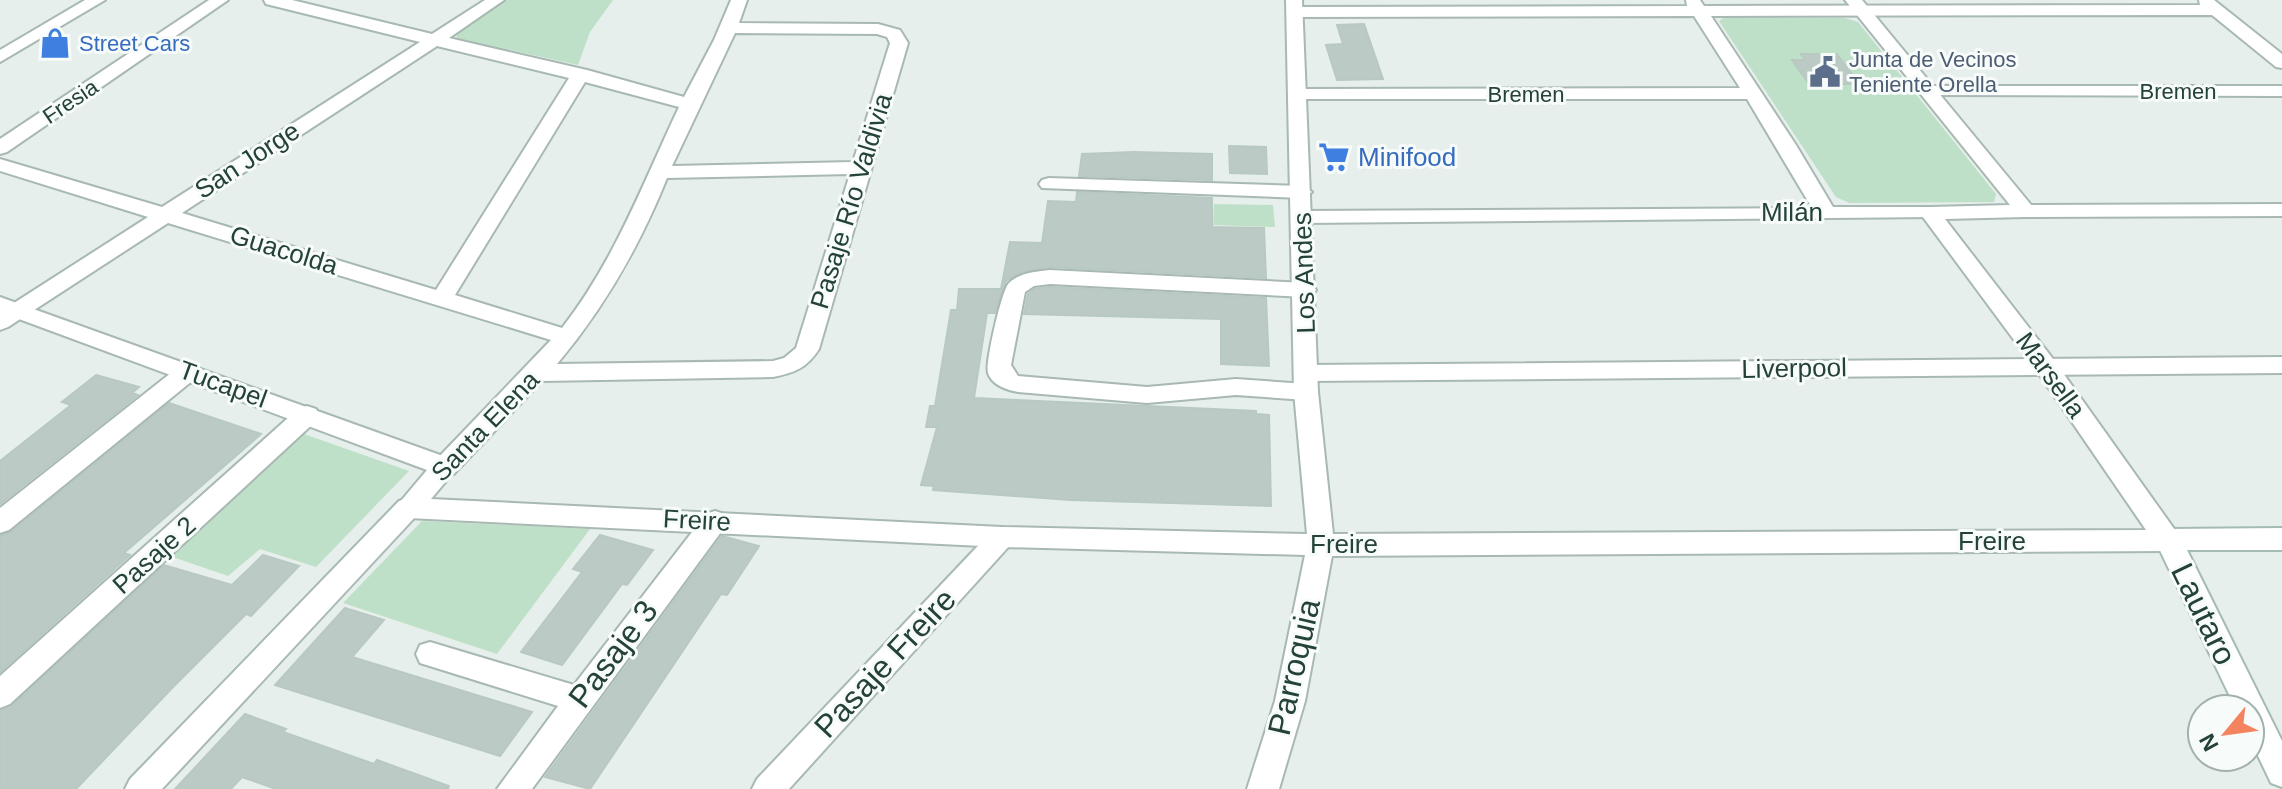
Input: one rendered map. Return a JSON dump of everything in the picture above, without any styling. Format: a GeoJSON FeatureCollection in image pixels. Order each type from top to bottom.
{"type":"FeatureCollection","features":[{"type":"Feature","properties":{"kind":"street"},"geometry":{"type":"LineString","coordinates":[[0,57],[97,0]]}},
{"type":"Feature","properties":{"kind":"street","name":"Fresia"},"geometry":{"type":"LineString","coordinates":[[0,148],[220,0]]}},
{"type":"Feature","properties":{"kind":"street"},"geometry":{"type":"LineString","coordinates":[[272,0],[431,41],[581,74],[690,104]]}},
{"type":"Feature","properties":{"kind":"street","name":"San Jorge"},"geometry":{"type":"LineString","coordinates":[[6,312],[496,0]]}},
{"type":"Feature","properties":{"kind":"street","name":"Santa Elena"},"geometry":{"type":"LineString","coordinates":[[141,789],[567,337],[605,284],[636,225],[690,104],[731,28],[739,0]]}},
{"type":"Feature","properties":{"kind":"street"},"geometry":{"type":"LineString","coordinates":[[1695,5],[1825,212]]}},
{"type":"Feature","properties":{"kind":"street"},"geometry":{"type":"LineString","coordinates":[[1857,5],[2026,211]]}},
{"type":"Feature","properties":{"kind":"street"},"geometry":{"type":"LineString","coordinates":[[1295,6],[2210,5],[2282,63]]}},
{"type":"Feature","properties":{"kind":"street","name":"Los Andes"},"geometry":{"type":"LineString","coordinates":[[1295,6],[1306,383],[1321,545]]}},
{"type":"Feature","properties":{"kind":"street","name":"Pasaje Río Valdivia"},"geometry":{"type":"LineString","coordinates":[[536,373],[773,369],[802,358],[899,43],[894,34],[878,29],[731,28]]}},
{"type":"Feature","properties":{"kind":"street"},"geometry":{"type":"LineString","coordinates":[[441,300],[581,74]]}},
{"type":"Feature","properties":{"kind":"street","name":"Bremen"},"geometry":{"type":"LineString","coordinates":[[1930,91],[2282,91]]}},
{"type":"Feature","properties":{"kind":"street","name":"Bremen"},"geometry":{"type":"LineString","coordinates":[[1299,94],[1753,93]]}},
{"type":"Feature","properties":{"kind":"street","name":"Guacolda"},"geometry":{"type":"LineString","coordinates":[[0,165],[567,337]]}},
{"type":"Feature","properties":{"kind":"street"},"geometry":{"type":"LineString","coordinates":[[659,172],[861,168]]}},
{"type":"Feature","properties":{"kind":"street"},"geometry":{"type":"LineString","coordinates":[[1049,184],[1302,192]]}},
{"type":"Feature","properties":{"kind":"street","name":"Milán"},"geometry":{"type":"LineString","coordinates":[[1303,217],[2282,210]]}},
{"type":"Feature","properties":{"kind":"street","name":"Marsella"},"geometry":{"type":"LineString","coordinates":[[1930,213],[2045,365],[2168,540]]}},
{"type":"Feature","properties":{"kind":"street","name":"Liverpool"},"geometry":{"type":"LineString","coordinates":[[1305,290],[1050,277],[1028,280],[1015,289],[999,365],[1004,378],[1018,384],[1147,395],[1306,383],[2045,365],[2282,365]]}},
{"type":"Feature","properties":{"kind":"street","name":"Tucapel"},"geometry":{"type":"LineString","coordinates":[[6,312],[189,371],[445,467]]}},
{"type":"Feature","properties":{"kind":"street"},"geometry":{"type":"LineString","coordinates":[[0,523],[189,371]]}},
{"type":"Feature","properties":{"kind":"street","name":"Pasaje 2"},"geometry":{"type":"LineString","coordinates":[[0,695],[307,415]]}},
{"type":"Feature","properties":{"kind":"street","name":"Freire"},"geometry":{"type":"LineString","coordinates":[[408,508],[1002,537],[1321,545],[2282,539]]}},
{"type":"Feature","properties":{"kind":"street","name":"Pasaje 3"},"geometry":{"type":"LineString","coordinates":[[513,789],[715,521]]}},
{"type":"Feature","properties":{"kind":"street","name":"Pasaje Freire"},"geometry":{"type":"LineString","coordinates":[[768,789],[1002,537]]}},
{"type":"Feature","properties":{"kind":"street","name":"Lautaro"},"geometry":{"type":"LineString","coordinates":[[2168,540],[2282,773]]}},
{"type":"Feature","properties":{"kind":"street","name":"Parroquia"},"geometry":{"type":"LineString","coordinates":[[1263,789],[1290,701],[1321,545]]}},
{"type":"Feature","properties":{"kind":"street"},"geometry":{"type":"LineString","coordinates":[[430,654],[579,699]]}},
{"type":"Feature","properties":{"kind":"green space"},"geometry":{"type":"Polygon","coordinates":[[[505,0],[613,0],[590,32],[578,65],[457,38],[456,31],[505,0]]]}},
{"type":"Feature","properties":{"kind":"green space"},"geometry":{"type":"Polygon","coordinates":[[[1725,17],[1845,18],[1858,22],[1996,194],[1994,202],[1849,203],[1836,197],[1719,21],[1725,17]]]}},
{"type":"Feature","properties":{"kind":"green space"},"geometry":{"type":"Polygon","coordinates":[[[1214,204],[1273,205],[1275,227],[1213,225],[1214,204]]]}},
{"type":"Feature","properties":{"kind":"green space"},"geometry":{"type":"Polygon","coordinates":[[[304,434],[409,471],[316,567],[260,549],[228,576],[167,555],[304,434]]]}},
{"type":"Feature","properties":{"kind":"green space"},"geometry":{"type":"Polygon","coordinates":[[[422,521],[590,529],[497,654],[343,603],[422,521]]]}},
{"type":"Feature","properties":{"kind":"building"},"geometry":{"type":"Polygon","coordinates":[[[1364,24],[1383,79],[1337,80],[1326,45],[1343,44],[1337,25],[1364,24]]]}},
{"type":"Feature","properties":{"kind":"building","name":"Junta de Vecinos Teniente Orella"},"geometry":{"type":"Polygon","coordinates":[[[1801,54],[1837,54],[1859,84],[1809,84],[1792,60],[1805,60],[1801,54]]]}},
{"type":"Feature","properties":{"kind":"building"},"geometry":{"type":"Polygon","coordinates":[[[1229,146],[1266,147],[1267,174],[1230,173],[1229,146]]]}},
{"type":"Feature","properties":{"kind":"building"},"geometry":{"type":"Polygon","coordinates":[[[1082,154],[1212,154],[1212,180],[1079,176],[1082,154]]]}},
{"type":"Feature","properties":{"kind":"building"},"geometry":{"type":"Polygon","coordinates":[[[1077,192],[1212,198],[1212,227],[1264,228],[1266,278],[1050,267],[1022,272],[1006,281],[995,313],[987,313],[974,398],[1256,411],[1256,414],[1269,415],[1271,506],[1070,500],[933,490],[934,486],[921,485],[937,427],[926,427],[930,406],[935,406],[951,310],[957,310],[959,289],[1001,289],[1010,242],[1042,243],[1048,201],[1076,202],[1077,192]]]}},
{"type":"Feature","properties":{"kind":"building"},"geometry":{"type":"Polygon","coordinates":[[[1050,287],[1266,298],[1269,366],[1221,364],[1221,319],[1024,314],[1028,294],[1035,289],[1050,287]]]}},
{"type":"Feature","properties":{"kind":"building"},"geometry":{"type":"Polygon","coordinates":[[[96,375],[139,387],[132,393],[138,395],[0,504],[0,461],[71,405],[62,402],[96,375]]]}},
{"type":"Feature","properties":{"kind":"building"},"geometry":{"type":"Polygon","coordinates":[[[169,403],[261,434],[124,553],[130,555],[0,672],[0,536],[11,532],[169,403]]]}},
{"type":"Feature","properties":{"kind":"building"},"geometry":{"type":"Polygon","coordinates":[[[600,535],[653,550],[627,585],[622,584],[562,665],[521,652],[582,572],[573,569],[600,535]]]}},
{"type":"Feature","properties":{"kind":"building"},"geometry":{"type":"Polygon","coordinates":[[[722,536],[759,546],[727,595],[721,594],[590,789],[545,777],[722,536]]]}},
{"type":"Feature","properties":{"kind":"building"},"geometry":{"type":"Polygon","coordinates":[[[263,555],[299,566],[251,616],[246,614],[174,686],[76,789],[0,789],[0,711],[12,706],[164,565],[232,585],[263,555]]]}},
{"type":"Feature","properties":{"kind":"building"},"geometry":{"type":"Polygon","coordinates":[[[345,608],[384,620],[352,657],[532,712],[500,756],[275,685],[345,608]]]}},
{"type":"Feature","properties":{"kind":"building"},"geometry":{"type":"Polygon","coordinates":[[[245,714],[286,729],[283,732],[374,764],[377,760],[449,786],[448,789],[276,789],[242,777],[231,789],[175,789],[245,714]]]}},
{"type":"Feature","properties":{"kind":"place","name":"Street Cars"},"geometry":{"type":"Point","coordinates":[55,43]}},
{"type":"Feature","properties":{"kind":"place","name":"Junta de Vecinos Teniente Orella"},"geometry":{"type":"Point","coordinates":[1825,72]}},
{"type":"Feature","properties":{"kind":"place","name":"Minifood"},"geometry":{"type":"Point","coordinates":[1334,157]}}]}
